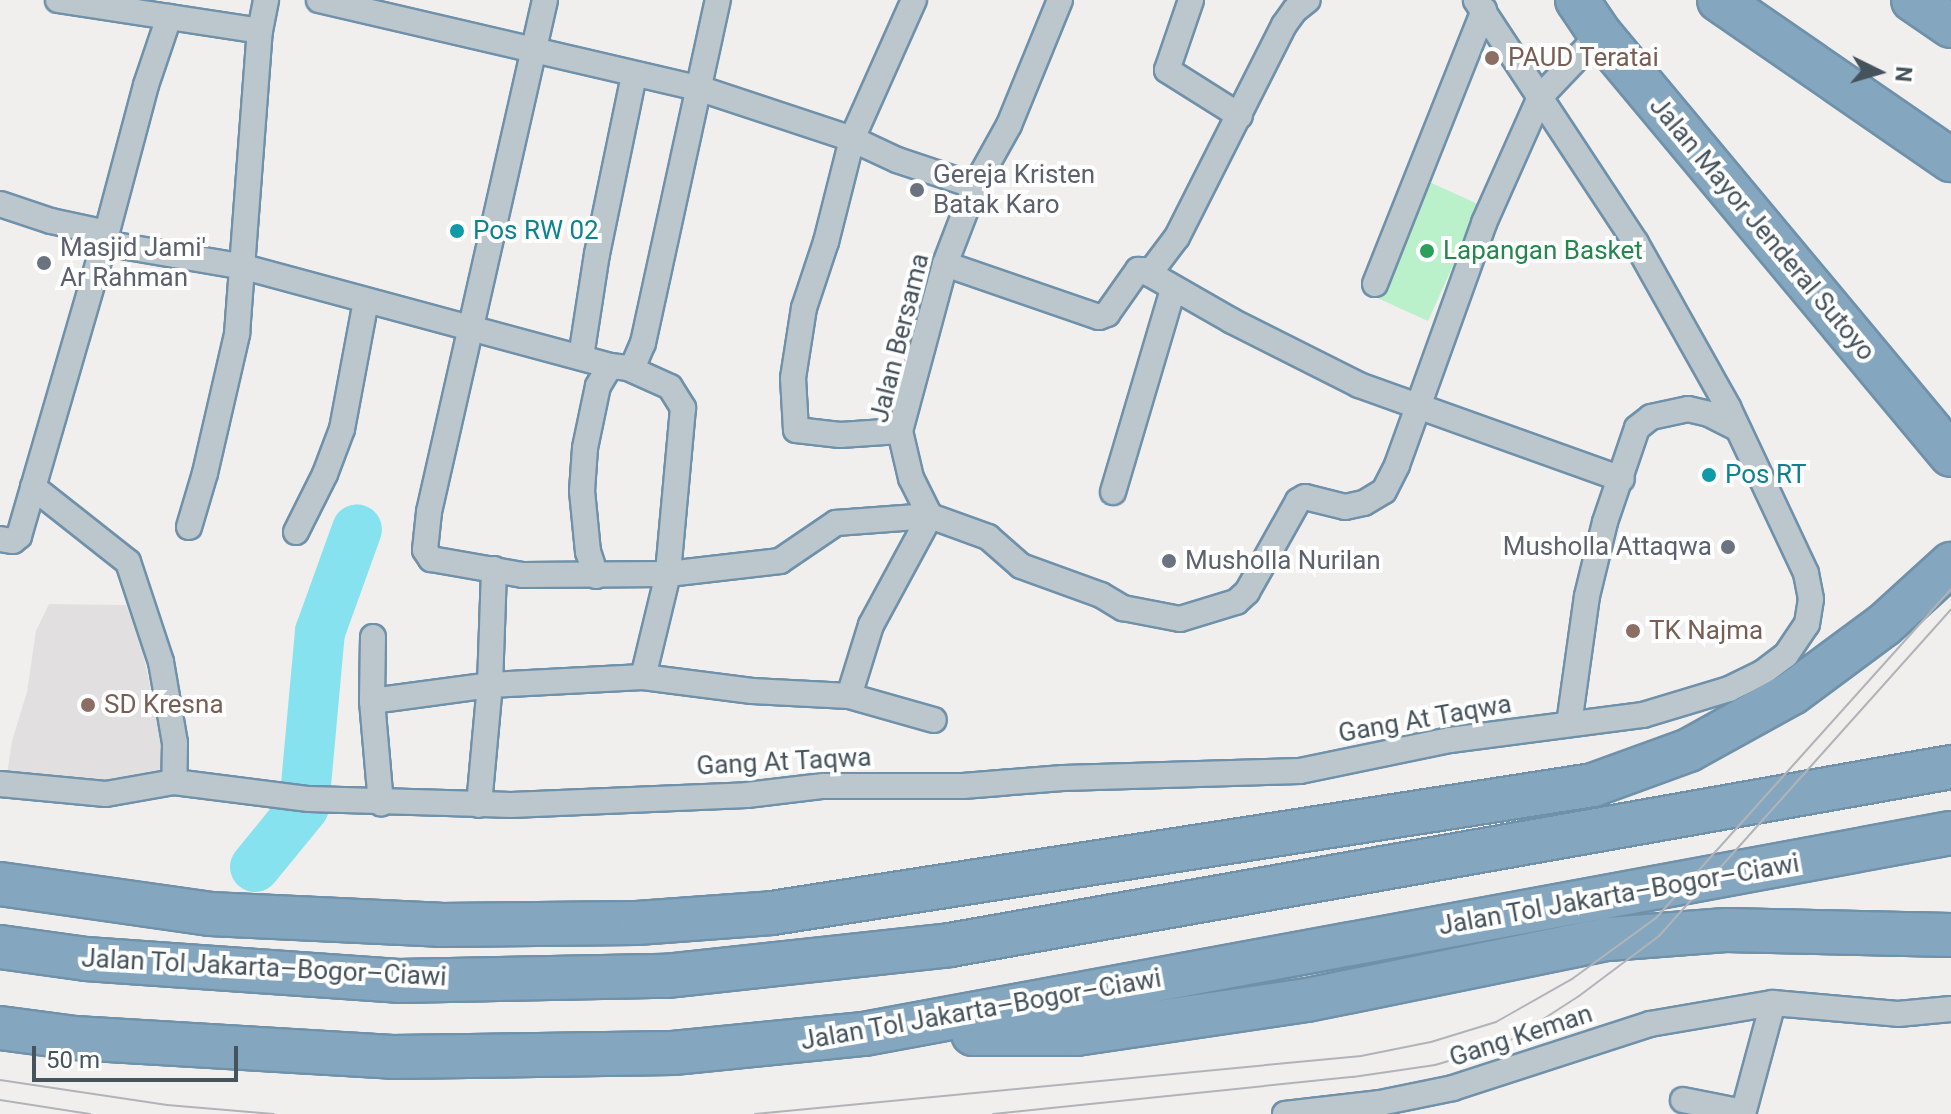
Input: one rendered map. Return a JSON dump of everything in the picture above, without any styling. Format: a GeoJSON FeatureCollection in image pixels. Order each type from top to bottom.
{"type":"FeatureCollection","features":[{"type":"Feature","properties":{"kind":"highway","name":"Jalan Mayor Jenderal Sutoyo"},"geometry":{"type":"LineString","coordinates":[[1577,0],[1600,34],[1951,455]]}},
{"type":"Feature","properties":{"kind":"highway"},"geometry":{"type":"LineString","coordinates":[[1719,0],[1951,160]]}},
{"type":"Feature","properties":{"kind":"highway"},"geometry":{"type":"LineString","coordinates":[[1913,0],[1951,26]]}},
{"type":"Feature","properties":{"kind":"highway"},"geometry":{"type":"LineString","coordinates":[[0,884],[210,914],[440,925],[637,923],[772,913],[1593,785],[1689,750],[1792,693],[1884,625],[1951,564]]}},
{"type":"Feature","properties":{"kind":"highway","name":"Jalan Tol Jakarta–Bogor–Ciawi"},"geometry":{"type":"LineString","coordinates":[[0,947],[86,959],[398,981],[666,976],[950,945],[1951,767]]}},
{"type":"Feature","properties":{"kind":"highway","name":"Jalan Tol Jakarta–Bogor–Ciawi"},"geometry":{"type":"LineString","coordinates":[[0,1028],[75,1038],[392,1057],[673,1053],[864,1034],[1951,833]]}},
{"type":"Feature","properties":{"kind":"highway"},"geometry":{"type":"LineString","coordinates":[[864,1034],[1076,1034],[1307,1000],[1608,939],[1726,930],[1951,935]]}},
{"type":"Feature","properties":{"kind":"street"},"geometry":{"type":"LineString","coordinates":[[58,0],[111,5],[260,31]]}},
{"type":"Feature","properties":{"kind":"street"},"geometry":{"type":"LineString","coordinates":[[189,527],[216,430],[237,334],[260,31],[266,0]]}},
{"type":"Feature","properties":{"kind":"street"},"geometry":{"type":"LineString","coordinates":[[319,0],[386,6],[531,49],[698,88],[852,139],[897,160],[975,186]]}},
{"type":"Feature","properties":{"kind":"street"},"geometry":{"type":"LineString","coordinates":[[545,0],[531,49],[429,512],[425,550],[431,559],[523,575],[668,574],[780,561],[836,523],[930,516],[988,537],[1021,566],[1101,595],[1123,608],[1170,619],[1205,614],[1236,602],[1247,592],[1298,501],[1305,497],[1345,507],[1364,503],[1384,491],[1418,408],[1484,223],[1540,97],[1600,34]]}},
{"type":"Feature","properties":{"kind":"street"},"geometry":{"type":"LineString","coordinates":[[596,576],[588,552],[582,491],[585,448],[598,386],[619,367],[634,364],[643,343],[718,0]]}},
{"type":"Feature","properties":{"kind":"street"},"geometry":{"type":"LineString","coordinates":[[900,431],[840,435],[801,432],[795,426],[793,378],[804,308],[826,242],[852,139],[914,0]]}},
{"type":"Feature","properties":{"kind":"street","name":"Jalan Bersama"},"geometry":{"type":"LineString","coordinates":[[930,516],[911,478],[900,431],[945,264],[975,186],[1009,125],[1060,0]]}},
{"type":"Feature","properties":{"kind":"street"},"geometry":{"type":"LineString","coordinates":[[1191,0],[1167,70],[1240,116]]}},
{"type":"Feature","properties":{"kind":"street"},"geometry":{"type":"LineString","coordinates":[[1149,274],[1177,237],[1284,25],[1295,10],[1308,0]]}},
{"type":"Feature","properties":{"kind":"street"},"geometry":{"type":"LineString","coordinates":[[1375,284],[1480,5]]}},
{"type":"Feature","properties":{"kind":"street","name":"Gang At Taqwa"},"geometry":{"type":"LineString","coordinates":[[0,784],[106,794],[174,782],[381,804],[479,805],[747,795],[823,786],[963,786],[1063,778],[1300,771],[1450,740],[1643,715],[1729,689],[1762,673],[1786,655],[1807,624],[1811,599],[1806,573],[1737,428],[1636,243],[1480,5]]}},
{"type":"Feature","properties":{"kind":"street"},"geometry":{"type":"LineString","coordinates":[[0,539],[13,541],[19,536],[72,363],[146,85],[169,17]]}},
{"type":"Feature","properties":{"kind":"street"},"geometry":{"type":"LineString","coordinates":[[581,357],[597,254],[634,75]]}},
{"type":"Feature","properties":{"kind":"street"},"geometry":{"type":"LineString","coordinates":[[0,204],[105,238],[244,267],[470,326],[619,367],[670,387],[683,408],[668,574],[643,677]]}},
{"type":"Feature","properties":{"kind":"street"},"geometry":{"type":"LineString","coordinates":[[945,264],[1099,317],[1107,314],[1138,270],[1307,361],[1418,408],[1458,418],[1622,479]]}},
{"type":"Feature","properties":{"kind":"street"},"geometry":{"type":"LineString","coordinates":[[1113,492],[1173,289]]}},
{"type":"Feature","properties":{"kind":"street"},"geometry":{"type":"LineString","coordinates":[[296,532],[325,474],[349,405],[366,301]]}},
{"type":"Feature","properties":{"kind":"street"},"geometry":{"type":"LineString","coordinates":[[1569,724],[1580,625],[1605,522],[1637,428],[1651,417],[1688,409],[1709,414],[1737,428]]}},
{"type":"Feature","properties":{"kind":"street"},"geometry":{"type":"LineString","coordinates":[[33,487],[128,562],[161,662],[175,743],[174,782]]}},
{"type":"Feature","properties":{"kind":"street"},"geometry":{"type":"LineString","coordinates":[[849,696],[871,625],[930,516]]}},
{"type":"Feature","properties":{"kind":"street"},"geometry":{"type":"LineString","coordinates":[[479,805],[490,685],[494,569]]}},
{"type":"Feature","properties":{"kind":"street"},"geometry":{"type":"LineString","coordinates":[[373,637],[372,701],[381,804]]}},
{"type":"Feature","properties":{"kind":"street"},"geometry":{"type":"LineString","coordinates":[[372,701],[490,685],[643,677],[752,691],[849,696],[934,720]]}},
{"type":"Feature","properties":{"kind":"street"},"geometry":{"type":"LineString","coordinates":[[1683,1100],[1743,1113],[1773,1003]]}},
{"type":"Feature","properties":{"kind":"street","name":"Gang Keman"},"geometry":{"type":"LineString","coordinates":[[1285,1114],[1378,1109],[1650,1024],[1773,1003],[1898,1014],[1951,1009]]}},
{"type":"Feature","properties":{"kind":"shaded area","name":"SD Kresna"},"geometry":{"type":"Polygon","coordinates":[[[49,604],[126,605],[141,643],[157,720],[163,757],[157,786],[6,781],[12,741],[27,692],[36,631],[49,604]]]}},
{"type":"Feature","properties":{"kind":"green space","name":"Lapangan Basket"},"geometry":{"type":"Polygon","coordinates":[[[1425,180],[1480,205],[1428,321],[1373,296],[1425,180]]]}},
{"type":"Feature","properties":{"kind":"waterway"},"geometry":{"type":"LineString","coordinates":[[255,867],[304,807],[320,632],[357,529]]}},
{"type":"Feature","properties":{"kind":"tram line"},"geometry":{"type":"LineString","coordinates":[[755,1114],[1361,1056],[1431,1042],[1496,1022],[1572,979],[1656,918],[1951,589]]}},
{"type":"Feature","properties":{"kind":"tram line"},"geometry":{"type":"LineString","coordinates":[[993,1114],[1353,1077],[1435,1065],[1503,1045],[1579,996],[1659,936],[1951,609]]}},
{"type":"Feature","properties":{"kind":"tram line"},"geometry":{"type":"LineString","coordinates":[[0,1080],[167,1105],[274,1114]]}},
{"type":"Feature","properties":{"kind":"tram line"},"geometry":{"type":"LineString","coordinates":[[0,1100],[90,1114]]}},
{"type":"Feature","properties":{"kind":"place","name":"PAUD Teratai"},"geometry":{"type":"Point","coordinates":[1492,58]}},
{"type":"Feature","properties":{"kind":"place","name":"Gereja Kristen Batak Karo"},"geometry":{"type":"Point","coordinates":[917,190]}},
{"type":"Feature","properties":{"kind":"place","name":"Pos RW 02"},"geometry":{"type":"Point","coordinates":[457,231]}},
{"type":"Feature","properties":{"kind":"place","name":"Lapangan Basket"},"geometry":{"type":"Point","coordinates":[1427,251]}},
{"type":"Feature","properties":{"kind":"place","name":"Masjid Jami' Ar Rahman"},"geometry":{"type":"Point","coordinates":[44,263]}},
{"type":"Feature","properties":{"kind":"place","name":"Pos RT"},"geometry":{"type":"Point","coordinates":[1709,475]}},
{"type":"Feature","properties":{"kind":"place","name":"Musholla Attaqwa"},"geometry":{"type":"Point","coordinates":[1728,547]}},
{"type":"Feature","properties":{"kind":"place","name":"Musholla Nurilan"},"geometry":{"type":"Point","coordinates":[1169,561]}},
{"type":"Feature","properties":{"kind":"place","name":"TK Najma"},"geometry":{"type":"Point","coordinates":[1633,631]}},
{"type":"Feature","properties":{"kind":"place","name":"SD Kresna"},"geometry":{"type":"Point","coordinates":[88,705]}}]}
